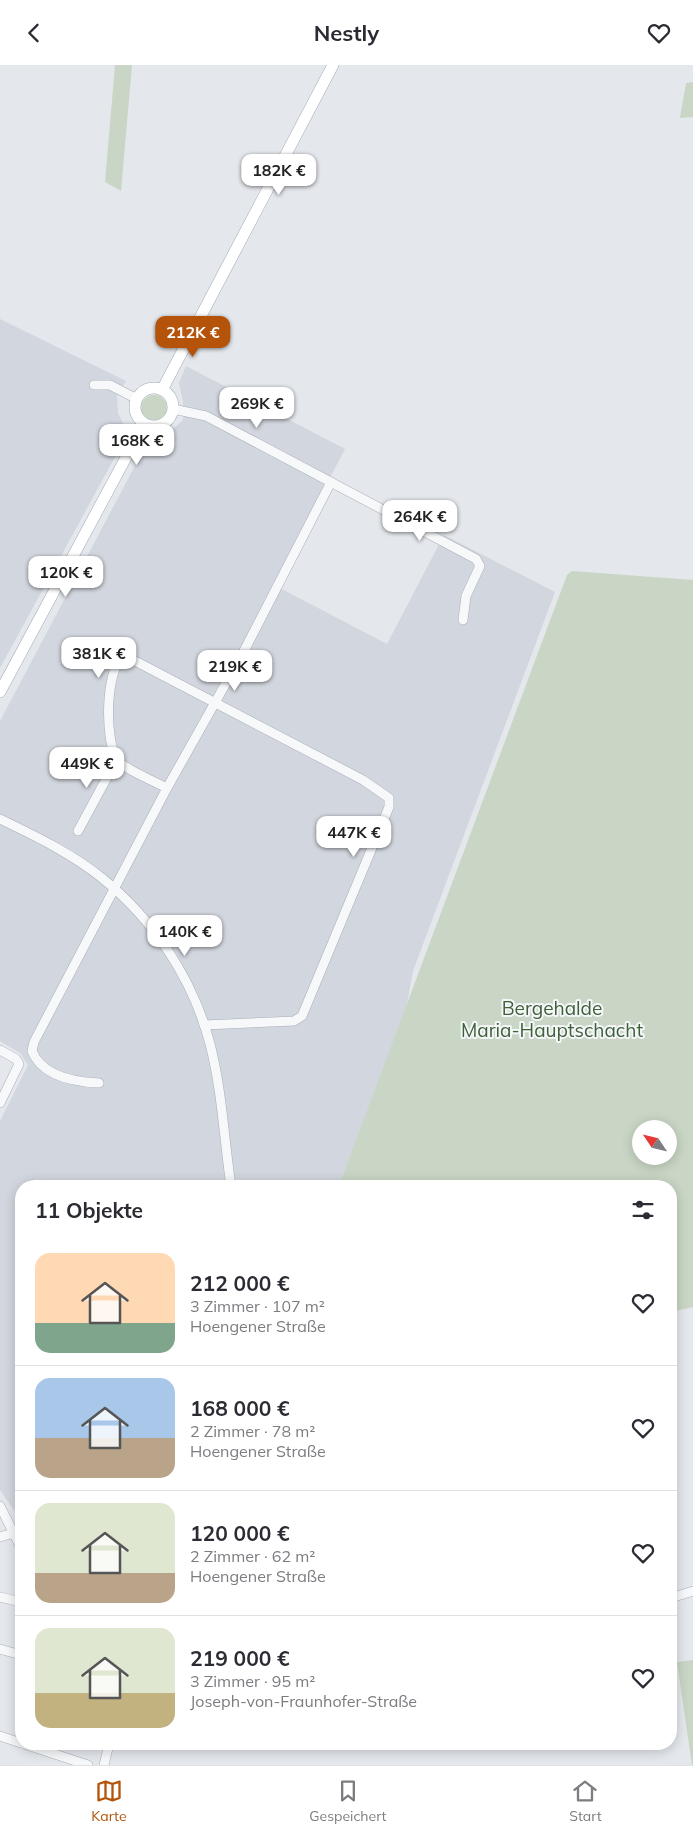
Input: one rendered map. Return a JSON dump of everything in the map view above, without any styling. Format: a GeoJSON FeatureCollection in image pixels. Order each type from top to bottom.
{"type":"FeatureCollection","features":[{"type":"Feature","properties":{"kind":"main road"},"geometry":{"type":"LineString","coordinates":[[162,390],[333,65]]}},
{"type":"Feature","properties":{"kind":"main road"},"geometry":{"type":"LineString","coordinates":[[148,389],[162,390],[169,395],[173,409],[168,421],[156,427],[144,424],[136,413],[137,399],[148,389]]}},
{"type":"Feature","properties":{"kind":"main road"},"geometry":{"type":"LineString","coordinates":[[0,693],[144,424]]}},
{"type":"Feature","properties":{"kind":"street"},"geometry":{"type":"LineString","coordinates":[[94,385],[110,385],[137,399]]}},
{"type":"Feature","properties":{"kind":"street"},"geometry":{"type":"LineString","coordinates":[[173,409],[206,416],[479,561],[480,566],[466,597],[463,619]]}},
{"type":"Feature","properties":{"kind":"street"},"geometry":{"type":"LineString","coordinates":[[99,1083],[68,1079],[41,1066],[32,1051],[39,1030],[167,788],[244,651],[331,482]]}},
{"type":"Feature","properties":{"kind":"street"},"geometry":{"type":"LineString","coordinates":[[78,831],[117,759],[110,723],[108,695],[116,667],[122,658],[126,657],[379,789],[389,798],[389,807],[302,1016],[294,1021],[204,1025]]}},
{"type":"Feature","properties":{"kind":"street"},"geometry":{"type":"LineString","coordinates":[[117,759],[167,788]]}},
{"type":"Feature","properties":{"kind":"street"},"geometry":{"type":"LineString","coordinates":[[0,819],[75,859],[115,889],[156,933],[169,952],[194,998],[204,1025],[213,1060],[230,1180]]}},
{"type":"Feature","properties":{"kind":"street"},"geometry":{"type":"LineString","coordinates":[[0,1050],[16,1059],[19,1064],[0,1103]]}},
{"type":"Feature","properties":{"kind":"street"},"geometry":{"type":"LineString","coordinates":[[0,1506],[14,1533],[0,1537]]}},
{"type":"Feature","properties":{"kind":"street"},"geometry":{"type":"LineString","coordinates":[[677,1596],[693,1591]]}},
{"type":"Feature","properties":{"kind":"street"},"geometry":{"type":"LineString","coordinates":[[0,1597],[15,1601]]}},
{"type":"Feature","properties":{"kind":"street"},"geometry":{"type":"LineString","coordinates":[[0,1649],[15,1653]]}},
{"type":"Feature","properties":{"kind":"street"},"geometry":{"type":"LineString","coordinates":[[0,1736],[15,1741]]}},
{"type":"Feature","properties":{"kind":"street"},"geometry":{"type":"LineString","coordinates":[[44,1750],[88,1765]]}},
{"type":"Feature","properties":{"kind":"street"},"geometry":{"type":"LineString","coordinates":[[104,1765],[108,1750]]}},
{"type":"Feature","properties":{"kind":"shaded area"},"geometry":{"type":"Polygon","coordinates":[[[0,319],[126,381],[117,396],[118,413],[128,433],[0,668],[0,319]]]}},
{"type":"Feature","properties":{"kind":"shaded area"},"geometry":{"type":"Polygon","coordinates":[[[186,366],[345,449],[274,585],[387,644],[444,535],[555,592],[413,971],[404,1020],[343,1180],[15,1180],[15,1511],[0,1490],[0,1121],[28,1065],[20,1053],[0,1041],[0,721],[146,445],[172,430],[183,420],[183,401],[179,383],[186,366]]]}},
{"type":"Feature","properties":{"kind":"green space"},"geometry":{"type":"Polygon","coordinates":[[[115,65],[132,65],[121,191],[105,182],[115,65]]]}},
{"type":"Feature","properties":{"kind":"green space"},"geometry":{"type":"Polygon","coordinates":[[[693,82],[693,117],[680,118],[686,83],[693,82]]]}},
{"type":"Feature","properties":{"kind":"green space"},"geometry":{"type":"Polygon","coordinates":[[[154,395],[163,399],[167,408],[163,417],[154,421],[145,417],[141,408],[145,399],[154,395]]]}},
{"type":"Feature","properties":{"kind":"green space","name":"Bergehalde Maria-Hauptschacht"},"geometry":{"type":"Polygon","coordinates":[[[572,571],[693,580],[693,1307],[677,1311],[677,1180],[341,1180],[567,575],[572,571]]]}},
{"type":"Feature","properties":{"kind":"green space"},"geometry":{"type":"Polygon","coordinates":[[[693,1660],[693,1765],[692,1765],[677,1662],[693,1660]]]}}]}
